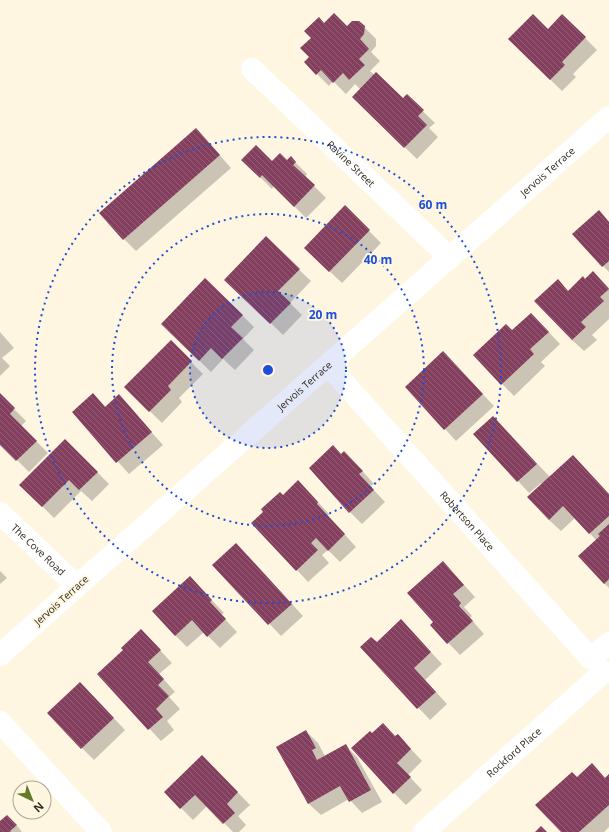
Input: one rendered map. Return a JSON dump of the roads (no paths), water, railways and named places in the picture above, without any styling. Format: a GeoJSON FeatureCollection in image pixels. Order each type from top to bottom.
{"type":"FeatureCollection","features":[{"type":"Feature","properties":{"kind":"street","name":"Ravine Street"},"geometry":{"type":"LineString","coordinates":[[252,69],[450,258]]}},
{"type":"Feature","properties":{"kind":"street","name":"Jervois Terrace"},"geometry":{"type":"LineString","coordinates":[[0,655],[609,118]]}},
{"type":"Feature","properties":{"kind":"street","name":"Robertson Place"},"geometry":{"type":"LineString","coordinates":[[328,365],[601,670]]}},
{"type":"Feature","properties":{"kind":"street","name":"The Cove Road"},"geometry":{"type":"LineString","coordinates":[[0,513],[77,586]]}},
{"type":"Feature","properties":{"kind":"street"},"geometry":{"type":"LineString","coordinates":[[601,670],[609,643]]}},
{"type":"Feature","properties":{"kind":"street","name":"Rockford Place"},"geometry":{"type":"LineString","coordinates":[[424,832],[601,670]]}},
{"type":"Feature","properties":{"kind":"street"},"geometry":{"type":"LineString","coordinates":[[0,722],[101,832]]}}]}
